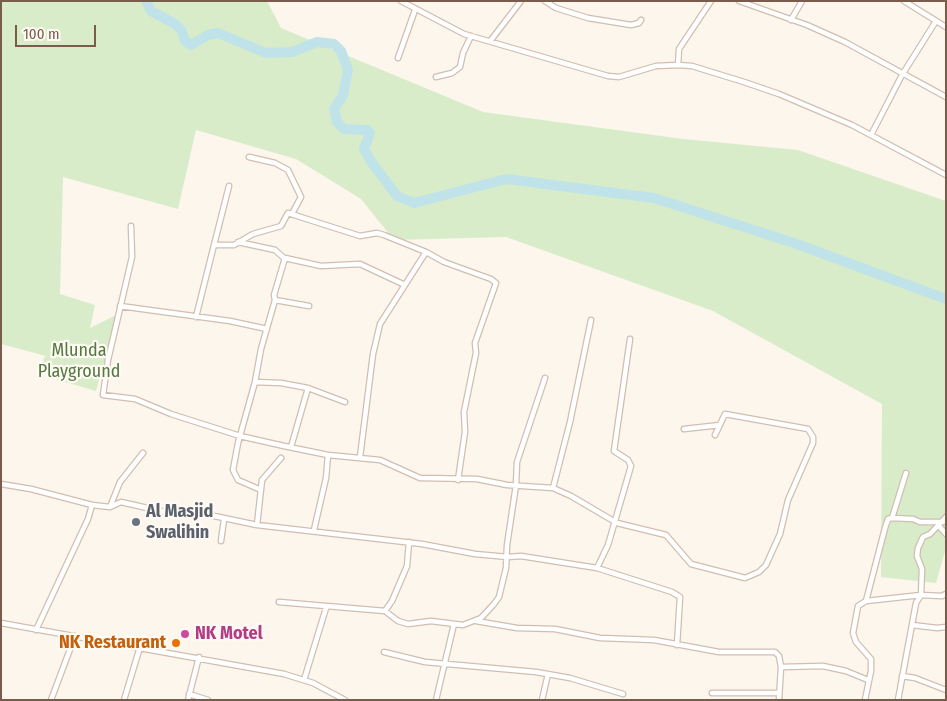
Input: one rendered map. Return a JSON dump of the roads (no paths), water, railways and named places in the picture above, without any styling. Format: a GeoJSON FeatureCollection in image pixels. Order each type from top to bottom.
{"type":"FeatureCollection","features":[{"type":"Feature","properties":{"kind":"street"},"geometry":{"type":"LineString","coordinates":[[401,1],[415,10],[471,36],[608,76],[619,78],[656,66],[692,66],[779,94],[871,135],[946,175]]}},
{"type":"Feature","properties":{"kind":"street"},"geometry":{"type":"LineString","coordinates":[[490,40],[521,1]]}},
{"type":"Feature","properties":{"kind":"street"},"geometry":{"type":"LineString","coordinates":[[545,1],[556,8],[588,18],[630,25],[639,24],[641,20]]}},
{"type":"Feature","properties":{"kind":"street"},"geometry":{"type":"LineString","coordinates":[[678,65],[679,49],[711,1]]}},
{"type":"Feature","properties":{"kind":"street"},"geometry":{"type":"LineString","coordinates":[[739,1],[845,42],[902,75],[946,97]]}},
{"type":"Feature","properties":{"kind":"street"},"geometry":{"type":"LineString","coordinates":[[791,20],[802,1]]}},
{"type":"Feature","properties":{"kind":"street"},"geometry":{"type":"LineString","coordinates":[[904,1],[946,27]]}},
{"type":"Feature","properties":{"kind":"street"},"geometry":{"type":"LineString","coordinates":[[398,58],[415,10]]}},
{"type":"Feature","properties":{"kind":"street"},"geometry":{"type":"LineString","coordinates":[[871,135],[902,75],[936,21]]}},
{"type":"Feature","properties":{"kind":"street"},"geometry":{"type":"LineString","coordinates":[[436,77],[452,73],[460,67],[462,53],[471,36]]}},
{"type":"Feature","properties":{"kind":"street"},"geometry":{"type":"LineString","coordinates":[[248,157],[275,162],[288,170],[301,197],[293,212]]}},
{"type":"Feature","properties":{"kind":"street"},"geometry":{"type":"LineString","coordinates":[[196,318],[228,186]]}},
{"type":"Feature","properties":{"kind":"street"},"geometry":{"type":"LineString","coordinates":[[214,245],[231,245],[259,232],[282,226],[288,212],[293,212],[360,236],[377,233],[384,235],[426,252],[444,262],[491,279],[496,283],[475,343],[476,353],[464,412],[465,432],[458,480]]}},
{"type":"Feature","properties":{"kind":"street"},"geometry":{"type":"LineString","coordinates":[[131,226],[132,257],[120,306],[103,395],[135,399],[171,414],[240,436],[328,455],[380,460],[420,478],[477,479],[552,488],[571,496],[615,521],[666,535],[682,556],[691,564],[744,578],[759,572],[766,565],[780,534],[788,500],[813,443],[813,437],[808,429],[730,414],[723,415],[715,435]]}},
{"type":"Feature","properties":{"kind":"street"},"geometry":{"type":"LineString","coordinates":[[238,242],[275,250],[284,258],[287,257],[321,266],[360,264],[405,285]]}},
{"type":"Feature","properties":{"kind":"street"},"geometry":{"type":"LineString","coordinates":[[360,457],[373,354],[380,324],[426,252]]}},
{"type":"Feature","properties":{"kind":"street"},"geometry":{"type":"LineString","coordinates":[[261,490],[246,485],[236,478],[233,466],[255,382],[260,349],[276,300],[274,295],[284,258]]}},
{"type":"Feature","properties":{"kind":"street"},"geometry":{"type":"LineString","coordinates":[[276,300],[309,306]]}},
{"type":"Feature","properties":{"kind":"street"},"geometry":{"type":"LineString","coordinates":[[120,306],[196,318],[230,321],[267,329]]}},
{"type":"Feature","properties":{"kind":"street"},"geometry":{"type":"LineString","coordinates":[[552,488],[570,422],[591,320]]}},
{"type":"Feature","properties":{"kind":"street"},"geometry":{"type":"LineString","coordinates":[[597,568],[608,545],[631,466],[628,460],[614,451],[630,339]]}},
{"type":"Feature","properties":{"kind":"street"},"geometry":{"type":"LineString","coordinates":[[279,602],[326,608],[385,611],[398,621],[408,624],[431,620],[464,625],[476,621],[487,613],[499,597],[508,557],[507,545],[516,485],[517,462],[545,378]]}},
{"type":"Feature","properties":{"kind":"street"},"geometry":{"type":"LineString","coordinates":[[255,382],[281,383],[308,388],[345,402]]}},
{"type":"Feature","properties":{"kind":"street"},"geometry":{"type":"LineString","coordinates":[[291,447],[308,388]]}},
{"type":"Feature","properties":{"kind":"street"},"geometry":{"type":"LineString","coordinates":[[684,428],[720,425]]}},
{"type":"Feature","properties":{"kind":"street"},"geometry":{"type":"LineString","coordinates":[[110,507],[120,482],[143,453]]}},
{"type":"Feature","properties":{"kind":"street"},"geometry":{"type":"LineString","coordinates":[[314,530],[326,478],[328,455]]}},
{"type":"Feature","properties":{"kind":"street"},"geometry":{"type":"LineString","coordinates":[[258,524],[264,476],[278,464],[281,458]]}},
{"type":"Feature","properties":{"kind":"street"},"geometry":{"type":"LineString","coordinates":[[892,518],[906,473]]}},
{"type":"Feature","properties":{"kind":"street"},"geometry":{"type":"LineString","coordinates":[[1,484],[31,489],[92,505],[110,507],[122,502],[165,513],[200,513],[258,524],[409,542],[475,554],[508,557],[521,556],[597,568],[672,592],[680,597],[681,613],[677,645]]}},
{"type":"Feature","properties":{"kind":"street"},"geometry":{"type":"LineString","coordinates":[[36,630],[88,519],[92,505]]}},
{"type":"Feature","properties":{"kind":"street"},"geometry":{"type":"LineString","coordinates":[[221,541],[224,519]]}},
{"type":"Feature","properties":{"kind":"street"},"geometry":{"type":"LineString","coordinates":[[866,601],[888,519],[942,522]]}},
{"type":"Feature","properties":{"kind":"street"},"geometry":{"type":"LineString","coordinates":[[942,522],[946,534]]}},
{"type":"Feature","properties":{"kind":"street"},"geometry":{"type":"LineString","coordinates":[[898,700],[916,603],[921,595],[922,569],[917,556],[918,548],[923,537],[942,522]]}},
{"type":"Feature","properties":{"kind":"street"},"geometry":{"type":"LineString","coordinates":[[385,611],[404,574],[409,542]]}},
{"type":"Feature","properties":{"kind":"street"},"geometry":{"type":"LineString","coordinates":[[865,700],[871,671],[871,658],[856,642],[853,633],[858,606],[866,601],[921,595],[936,597],[946,594]]}},
{"type":"Feature","properties":{"kind":"street"},"geometry":{"type":"LineString","coordinates":[[304,680],[326,608]]}},
{"type":"Feature","properties":{"kind":"street"},"geometry":{"type":"LineString","coordinates":[[476,621],[516,628],[540,627],[600,638],[654,640],[739,654],[775,652],[779,656],[781,667],[779,700]]}},
{"type":"Feature","properties":{"kind":"street"},"geometry":{"type":"LineString","coordinates":[[1,623],[252,666],[304,680],[345,700]]}},
{"type":"Feature","properties":{"kind":"street"},"geometry":{"type":"LineString","coordinates":[[436,700],[447,663],[454,624]]}},
{"type":"Feature","properties":{"kind":"street"},"geometry":{"type":"LineString","coordinates":[[912,626],[946,627]]}},
{"type":"Feature","properties":{"kind":"street"},"geometry":{"type":"LineString","coordinates":[[51,700],[75,636]]}},
{"type":"Feature","properties":{"kind":"street"},"geometry":{"type":"LineString","coordinates":[[124,700],[140,647]]}},
{"type":"Feature","properties":{"kind":"street"},"geometry":{"type":"LineString","coordinates":[[384,652],[426,662],[521,669],[548,674],[623,694]]}},
{"type":"Feature","properties":{"kind":"street"},"geometry":{"type":"LineString","coordinates":[[188,700],[199,657]]}},
{"type":"Feature","properties":{"kind":"street"},"geometry":{"type":"LineString","coordinates":[[781,667],[823,666],[846,671],[868,680]]}},
{"type":"Feature","properties":{"kind":"street"},"geometry":{"type":"LineString","coordinates":[[542,700],[548,674]]}},
{"type":"Feature","properties":{"kind":"street"},"geometry":{"type":"LineString","coordinates":[[902,676],[915,678],[946,690]]}},
{"type":"Feature","properties":{"kind":"street"},"geometry":{"type":"LineString","coordinates":[[712,693],[779,693]]}},
{"type":"Feature","properties":{"kind":"street"},"geometry":{"type":"LineString","coordinates":[[189,694],[208,700]]}},
{"type":"Feature","properties":{"kind":"waterway"},"geometry":{"type":"LineString","coordinates":[[146,1],[151,11],[175,24],[182,31],[185,41],[191,45],[208,35],[218,33],[266,53],[292,52],[317,42],[334,44],[341,51],[348,70],[343,95],[334,109],[337,122],[344,129],[367,130],[370,133],[364,149],[372,163],[397,196],[414,203],[506,179],[654,198],[794,243],[946,299]]}},
{"type":"Feature","properties":{"kind":"place","name":"Al Masjid Swalihin"},"geometry":{"type":"Point","coordinates":[136,522]}},
{"type":"Feature","properties":{"kind":"place","name":"NK Motel"},"geometry":{"type":"Point","coordinates":[185,634]}},
{"type":"Feature","properties":{"kind":"place","name":"NK Restaurant"},"geometry":{"type":"Point","coordinates":[176,643]}},
{"type":"Feature","properties":{"kind":"park label","name":"Mlunda Playground"},"geometry":{"type":"Point","coordinates":[79,361]}}]}
